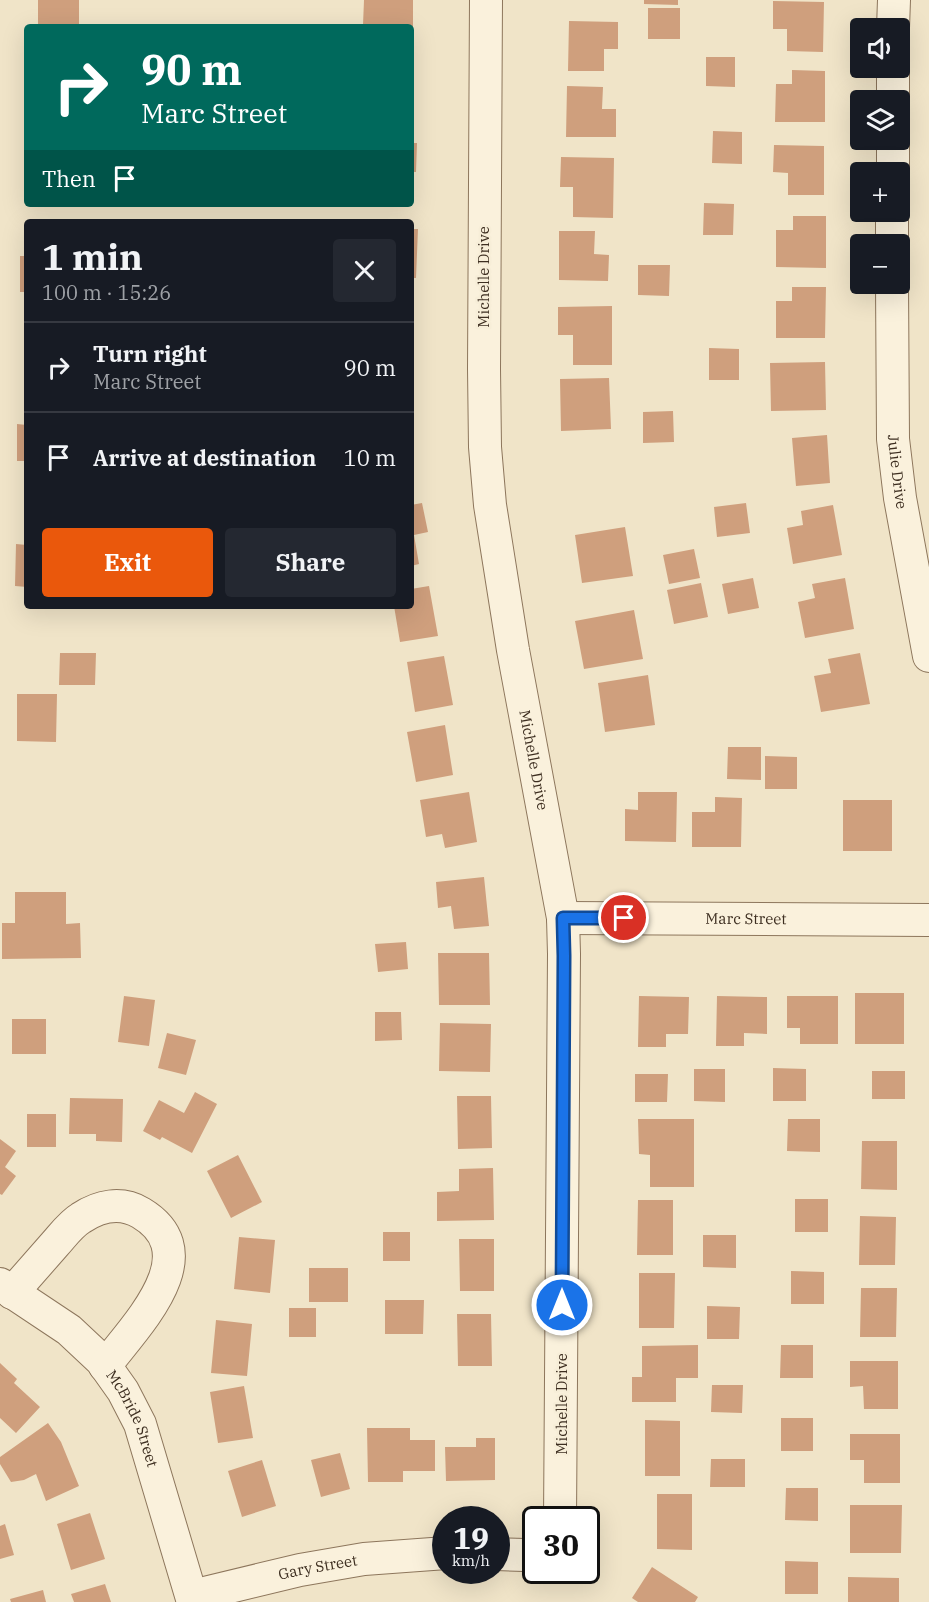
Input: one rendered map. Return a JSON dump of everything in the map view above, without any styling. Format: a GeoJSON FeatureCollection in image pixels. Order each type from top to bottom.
{"type":"FeatureCollection","features":[{"type":"Feature","properties":{"kind":"street","name":"Michelle Drive"},"geometry":{"type":"LineString","coordinates":[[486,0],[485,447],[490,505],[513,650],[563,918],[560,1506]]}},
{"type":"Feature","properties":{"kind":"street"},"geometry":{"type":"LineString","coordinates":[[893,18],[894,0]]}},
{"type":"Feature","properties":{"kind":"street","name":"Julie Drive"},"geometry":{"type":"LineString","coordinates":[[892,294],[893,439],[900,498],[929,656]]}},
{"type":"Feature","properties":{"kind":"street","name":"Marc Street"},"geometry":{"type":"LineString","coordinates":[[563,918],[929,920]]}},
{"type":"Feature","properties":{"kind":"street"},"geometry":{"type":"LineString","coordinates":[[6,1288],[78,1220],[93,1211],[121,1206],[135,1209],[153,1220],[160,1227],[166,1239],[169,1255],[166,1280],[159,1295],[105,1366]]}},
{"type":"Feature","properties":{"kind":"street","name":"McBride Street"},"geometry":{"type":"LineString","coordinates":[[6,1288],[69,1330],[105,1366],[123,1391],[140,1424],[192,1599]]}},
{"type":"Feature","properties":{"kind":"street","name":"Gary Street"},"geometry":{"type":"LineString","coordinates":[[192,1599],[321,1566],[364,1559],[432,1554]]}},
{"type":"Feature","properties":{"kind":"building"},"geometry":{"type":"Polygon","coordinates":[[[38,0],[79,0],[79,24],[38,24],[38,0]]]}},
{"type":"Feature","properties":{"kind":"building"},"geometry":{"type":"Polygon","coordinates":[[[364,0],[413,0],[413,24],[363,24],[364,0]]]}},
{"type":"Feature","properties":{"kind":"building"},"geometry":{"type":"Polygon","coordinates":[[[644,0],[678,0],[678,5],[644,4],[644,0]]]}},
{"type":"Feature","properties":{"kind":"building"},"geometry":{"type":"Polygon","coordinates":[[[773,1],[824,2],[823,52],[787,51],[787,29],[773,29],[773,1]]]}},
{"type":"Feature","properties":{"kind":"building"},"geometry":{"type":"Polygon","coordinates":[[[648,8],[680,8],[680,39],[648,39],[648,8]]]}},
{"type":"Feature","properties":{"kind":"building"},"geometry":{"type":"Polygon","coordinates":[[[569,21],[618,22],[618,49],[604,49],[604,71],[568,71],[569,21]]]}},
{"type":"Feature","properties":{"kind":"building"},"geometry":{"type":"Polygon","coordinates":[[[706,57],[735,57],[735,87],[706,86],[706,57]]]}},
{"type":"Feature","properties":{"kind":"building"},"geometry":{"type":"Polygon","coordinates":[[[792,70],[825,71],[825,122],[775,122],[776,84],[792,84],[792,70]]]}},
{"type":"Feature","properties":{"kind":"building"},"geometry":{"type":"Polygon","coordinates":[[[567,86],[603,87],[602,109],[616,109],[616,137],[566,137],[567,86]]]}},
{"type":"Feature","properties":{"kind":"building"},"geometry":{"type":"Polygon","coordinates":[[[713,131],[742,132],[742,164],[712,163],[713,131]]]}},
{"type":"Feature","properties":{"kind":"building"},"geometry":{"type":"Polygon","coordinates":[[[414,143],[417,143],[416,172],[414,172],[414,143]]]}},
{"type":"Feature","properties":{"kind":"building"},"geometry":{"type":"Polygon","coordinates":[[[774,145],[824,146],[824,195],[788,195],[788,173],[773,172],[774,145]]]}},
{"type":"Feature","properties":{"kind":"building"},"geometry":{"type":"Polygon","coordinates":[[[561,157],[614,158],[613,218],[573,217],[573,187],[560,187],[561,157]]]}},
{"type":"Feature","properties":{"kind":"building"},"geometry":{"type":"Polygon","coordinates":[[[704,203],[734,204],[733,235],[703,235],[704,203]]]}},
{"type":"Feature","properties":{"kind":"building"},"geometry":{"type":"Polygon","coordinates":[[[793,216],[826,216],[826,268],[776,267],[776,230],[793,230],[793,216]]]}},
{"type":"Feature","properties":{"kind":"building"},"geometry":{"type":"Polygon","coordinates":[[[414,229],[418,229],[416,278],[414,278],[414,229]]]}},
{"type":"Feature","properties":{"kind":"building"},"geometry":{"type":"Polygon","coordinates":[[[559,231],[595,231],[594,254],[609,255],[608,281],[559,280],[559,231]]]}},
{"type":"Feature","properties":{"kind":"building"},"geometry":{"type":"Polygon","coordinates":[[[20,256],[24,256],[24,292],[20,292],[20,256]]]}},
{"type":"Feature","properties":{"kind":"building"},"geometry":{"type":"Polygon","coordinates":[[[638,265],[670,265],[669,296],[638,295],[638,265]]]}},
{"type":"Feature","properties":{"kind":"building"},"geometry":{"type":"Polygon","coordinates":[[[792,287],[826,287],[825,338],[776,338],[776,301],[792,301],[792,287]]]}},
{"type":"Feature","properties":{"kind":"building"},"geometry":{"type":"Polygon","coordinates":[[[612,306],[612,365],[573,365],[573,335],[558,335],[558,307],[612,306]]]}},
{"type":"Feature","properties":{"kind":"building"},"geometry":{"type":"Polygon","coordinates":[[[709,348],[739,349],[739,380],[709,380],[709,348]]]}},
{"type":"Feature","properties":{"kind":"building"},"geometry":{"type":"Polygon","coordinates":[[[825,362],[826,410],[771,411],[770,363],[825,362]]]}},
{"type":"Feature","properties":{"kind":"building"},"geometry":{"type":"Polygon","coordinates":[[[609,378],[611,429],[561,431],[560,379],[609,378]]]}},
{"type":"Feature","properties":{"kind":"building"},"geometry":{"type":"Polygon","coordinates":[[[673,411],[674,442],[643,443],[643,412],[673,411]]]}},
{"type":"Feature","properties":{"kind":"building"},"geometry":{"type":"Polygon","coordinates":[[[17,424],[24,425],[24,461],[17,461],[17,424]]]}},
{"type":"Feature","properties":{"kind":"building"},"geometry":{"type":"Polygon","coordinates":[[[827,435],[830,483],[796,486],[792,438],[827,435]]]}},
{"type":"Feature","properties":{"kind":"building"},"geometry":{"type":"Polygon","coordinates":[[[422,503],[428,532],[414,535],[414,504],[422,503]]]}},
{"type":"Feature","properties":{"kind":"building"},"geometry":{"type":"Polygon","coordinates":[[[746,503],[750,533],[717,537],[714,507],[746,503]]]}},
{"type":"Feature","properties":{"kind":"building"},"geometry":{"type":"Polygon","coordinates":[[[833,505],[842,555],[793,564],[787,528],[803,525],[801,511],[833,505]]]}},
{"type":"Feature","properties":{"kind":"building"},"geometry":{"type":"Polygon","coordinates":[[[625,527],[633,576],[582,583],[575,535],[625,527]]]}},
{"type":"Feature","properties":{"kind":"building"},"geometry":{"type":"Polygon","coordinates":[[[414,535],[419,564],[414,565],[414,535]]]}},
{"type":"Feature","properties":{"kind":"building"},"geometry":{"type":"Polygon","coordinates":[[[16,544],[24,545],[24,587],[15,586],[16,544]]]}},
{"type":"Feature","properties":{"kind":"building"},"geometry":{"type":"Polygon","coordinates":[[[694,549],[700,578],[669,584],[663,555],[694,549]]]}},
{"type":"Feature","properties":{"kind":"building"},"geometry":{"type":"Polygon","coordinates":[[[753,578],[759,608],[728,614],[722,584],[753,578]]]}},
{"type":"Feature","properties":{"kind":"building"},"geometry":{"type":"Polygon","coordinates":[[[845,578],[854,629],[805,638],[798,602],[815,598],[812,584],[845,578]]]}},
{"type":"Feature","properties":{"kind":"building"},"geometry":{"type":"Polygon","coordinates":[[[701,583],[708,617],[674,624],[667,590],[701,583]]]}},
{"type":"Feature","properties":{"kind":"building"},"geometry":{"type":"Polygon","coordinates":[[[429,586],[438,636],[400,642],[394,609],[414,609],[414,588],[429,586]]]}},
{"type":"Feature","properties":{"kind":"building"},"geometry":{"type":"Polygon","coordinates":[[[634,610],[643,659],[584,669],[575,621],[634,610]]]}},
{"type":"Feature","properties":{"kind":"building"},"geometry":{"type":"Polygon","coordinates":[[[60,653],[96,653],[95,685],[59,685],[60,653]]]}},
{"type":"Feature","properties":{"kind":"building"},"geometry":{"type":"Polygon","coordinates":[[[860,653],[870,704],[821,712],[814,676],[831,673],[828,659],[860,653]]]}},
{"type":"Feature","properties":{"kind":"building"},"geometry":{"type":"Polygon","coordinates":[[[444,656],[453,705],[415,712],[407,662],[444,656]]]}},
{"type":"Feature","properties":{"kind":"building"},"geometry":{"type":"Polygon","coordinates":[[[648,675],[655,725],[605,732],[598,683],[648,675]]]}},
{"type":"Feature","properties":{"kind":"building"},"geometry":{"type":"Polygon","coordinates":[[[17,694],[57,694],[56,742],[17,741],[17,694]]]}},
{"type":"Feature","properties":{"kind":"building"},"geometry":{"type":"Polygon","coordinates":[[[445,725],[453,775],[416,782],[407,732],[445,725]]]}},
{"type":"Feature","properties":{"kind":"building"},"geometry":{"type":"Polygon","coordinates":[[[728,747],[761,747],[761,780],[727,779],[728,747]]]}},
{"type":"Feature","properties":{"kind":"building"},"geometry":{"type":"Polygon","coordinates":[[[765,756],[797,757],[797,789],[765,789],[765,756]]]}},
{"type":"Feature","properties":{"kind":"building"},"geometry":{"type":"Polygon","coordinates":[[[469,792],[477,842],[445,848],[442,834],[426,837],[420,800],[469,792]]]}},
{"type":"Feature","properties":{"kind":"building"},"geometry":{"type":"Polygon","coordinates":[[[638,792],[677,792],[676,842],[625,841],[625,809],[638,810],[638,792]]]}},
{"type":"Feature","properties":{"kind":"building"},"geometry":{"type":"Polygon","coordinates":[[[715,797],[742,798],[741,847],[692,847],[692,812],[715,812],[715,797]]]}},
{"type":"Feature","properties":{"kind":"building"},"geometry":{"type":"Polygon","coordinates":[[[843,800],[892,800],[892,851],[843,851],[843,800]]]}},
{"type":"Feature","properties":{"kind":"building"},"geometry":{"type":"Polygon","coordinates":[[[484,877],[489,926],[454,929],[451,906],[438,908],[436,882],[484,877]]]}},
{"type":"Feature","properties":{"kind":"building"},"geometry":{"type":"Polygon","coordinates":[[[15,892],[66,892],[66,924],[80,923],[81,958],[2,959],[2,923],[15,923],[15,892]]]}},
{"type":"Feature","properties":{"kind":"building"},"geometry":{"type":"Polygon","coordinates":[[[406,942],[408,969],[378,972],[375,944],[406,942]]]}},
{"type":"Feature","properties":{"kind":"building"},"geometry":{"type":"Polygon","coordinates":[[[438,953],[489,953],[490,1005],[439,1005],[438,953]]]}},
{"type":"Feature","properties":{"kind":"building"},"geometry":{"type":"Polygon","coordinates":[[[855,993],[904,993],[904,1044],[855,1044],[855,993]]]}},
{"type":"Feature","properties":{"kind":"building"},"geometry":{"type":"Polygon","coordinates":[[[124,996],[155,1000],[149,1046],[118,1042],[124,996]]]}},
{"type":"Feature","properties":{"kind":"building"},"geometry":{"type":"Polygon","coordinates":[[[639,996],[689,997],[688,1034],[666,1034],[666,1047],[638,1047],[639,996]]]}},
{"type":"Feature","properties":{"kind":"building"},"geometry":{"type":"Polygon","coordinates":[[[717,996],[767,997],[767,1034],[744,1033],[744,1046],[716,1046],[717,996]]]}},
{"type":"Feature","properties":{"kind":"building"},"geometry":{"type":"Polygon","coordinates":[[[787,996],[838,996],[838,1044],[800,1044],[800,1028],[787,1028],[787,996]]]}},
{"type":"Feature","properties":{"kind":"building"},"geometry":{"type":"Polygon","coordinates":[[[375,1012],[401,1012],[402,1040],[375,1041],[375,1012]]]}},
{"type":"Feature","properties":{"kind":"building"},"geometry":{"type":"Polygon","coordinates":[[[12,1019],[46,1019],[46,1054],[12,1054],[12,1019]]]}},
{"type":"Feature","properties":{"kind":"building"},"geometry":{"type":"Polygon","coordinates":[[[440,1023],[491,1024],[490,1072],[439,1071],[440,1023]]]}},
{"type":"Feature","properties":{"kind":"building"},"geometry":{"type":"Polygon","coordinates":[[[167,1033],[196,1040],[186,1075],[158,1068],[167,1033]]]}},
{"type":"Feature","properties":{"kind":"building"},"geometry":{"type":"Polygon","coordinates":[[[773,1068],[806,1069],[806,1101],[773,1101],[773,1068]]]}},
{"type":"Feature","properties":{"kind":"building"},"geometry":{"type":"Polygon","coordinates":[[[694,1069],[725,1069],[725,1102],[694,1101],[694,1069]]]}},
{"type":"Feature","properties":{"kind":"building"},"geometry":{"type":"Polygon","coordinates":[[[872,1071],[905,1071],[905,1099],[872,1099],[872,1071]]]}},
{"type":"Feature","properties":{"kind":"building"},"geometry":{"type":"Polygon","coordinates":[[[635,1074],[668,1074],[667,1102],[635,1102],[635,1074]]]}},
{"type":"Feature","properties":{"kind":"building"},"geometry":{"type":"Polygon","coordinates":[[[195,1092],[217,1104],[192,1153],[162,1137],[160,1140],[143,1131],[159,1100],[184,1113],[195,1092]]]}},
{"type":"Feature","properties":{"kind":"building"},"geometry":{"type":"Polygon","coordinates":[[[457,1096],[491,1096],[492,1148],[458,1149],[457,1096]]]}},
{"type":"Feature","properties":{"kind":"building"},"geometry":{"type":"Polygon","coordinates":[[[70,1098],[123,1099],[122,1142],[96,1141],[96,1134],[69,1134],[70,1098]]]}},
{"type":"Feature","properties":{"kind":"building"},"geometry":{"type":"Polygon","coordinates":[[[27,1114],[56,1114],[56,1147],[27,1147],[27,1114]]]}},
{"type":"Feature","properties":{"kind":"building"},"geometry":{"type":"Polygon","coordinates":[[[638,1119],[694,1119],[694,1187],[650,1187],[650,1155],[639,1154],[638,1119]]]}},
{"type":"Feature","properties":{"kind":"building"},"geometry":{"type":"Polygon","coordinates":[[[788,1119],[820,1119],[820,1152],[787,1151],[788,1119]]]}},
{"type":"Feature","properties":{"kind":"building"},"geometry":{"type":"Polygon","coordinates":[[[0,1139],[16,1151],[5,1167],[16,1176],[2,1195],[0,1194],[0,1139]]]}},
{"type":"Feature","properties":{"kind":"building"},"geometry":{"type":"Polygon","coordinates":[[[862,1141],[897,1141],[897,1190],[861,1189],[862,1141]]]}},
{"type":"Feature","properties":{"kind":"building"},"geometry":{"type":"Polygon","coordinates":[[[238,1155],[262,1202],[231,1218],[207,1171],[238,1155]]]}},
{"type":"Feature","properties":{"kind":"building"},"geometry":{"type":"Polygon","coordinates":[[[493,1168],[494,1220],[437,1221],[437,1192],[459,1191],[459,1169],[493,1168]]]}},
{"type":"Feature","properties":{"kind":"building"},"geometry":{"type":"Polygon","coordinates":[[[795,1199],[828,1199],[828,1232],[795,1232],[795,1199]]]}},
{"type":"Feature","properties":{"kind":"building"},"geometry":{"type":"Polygon","coordinates":[[[638,1200],[673,1200],[673,1255],[637,1255],[638,1200]]]}},
{"type":"Feature","properties":{"kind":"building"},"geometry":{"type":"Polygon","coordinates":[[[860,1216],[896,1217],[895,1265],[859,1265],[860,1216]]]}},
{"type":"Feature","properties":{"kind":"building"},"geometry":{"type":"Polygon","coordinates":[[[383,1232],[410,1232],[410,1261],[383,1261],[383,1232]]]}},
{"type":"Feature","properties":{"kind":"building"},"geometry":{"type":"Polygon","coordinates":[[[703,1235],[736,1235],[736,1268],[703,1267],[703,1235]]]}},
{"type":"Feature","properties":{"kind":"building"},"geometry":{"type":"Polygon","coordinates":[[[239,1237],[275,1240],[270,1293],[234,1289],[239,1237]]]}},
{"type":"Feature","properties":{"kind":"building"},"geometry":{"type":"Polygon","coordinates":[[[459,1239],[494,1239],[494,1291],[460,1291],[459,1239]]]}},
{"type":"Feature","properties":{"kind":"building"},"geometry":{"type":"Polygon","coordinates":[[[309,1268],[348,1268],[348,1302],[309,1302],[309,1268]]]}},
{"type":"Feature","properties":{"kind":"building"},"geometry":{"type":"Polygon","coordinates":[[[791,1271],[824,1272],[824,1304],[791,1304],[791,1271]]]}},
{"type":"Feature","properties":{"kind":"building"},"geometry":{"type":"Polygon","coordinates":[[[639,1273],[675,1273],[674,1328],[639,1328],[639,1273]]]}},
{"type":"Feature","properties":{"kind":"building"},"geometry":{"type":"Polygon","coordinates":[[[861,1288],[897,1288],[896,1337],[860,1337],[861,1288]]]}},
{"type":"Feature","properties":{"kind":"building"},"geometry":{"type":"Polygon","coordinates":[[[385,1300],[424,1300],[423,1334],[385,1334],[385,1300]]]}},
{"type":"Feature","properties":{"kind":"building"},"geometry":{"type":"Polygon","coordinates":[[[707,1306],[740,1307],[739,1339],[707,1339],[707,1306]]]}},
{"type":"Feature","properties":{"kind":"building"},"geometry":{"type":"Polygon","coordinates":[[[289,1308],[316,1308],[316,1337],[289,1337],[289,1308]]]}},
{"type":"Feature","properties":{"kind":"building"},"geometry":{"type":"Polygon","coordinates":[[[457,1314],[491,1314],[492,1366],[458,1366],[457,1314]]]}},
{"type":"Feature","properties":{"kind":"building"},"geometry":{"type":"Polygon","coordinates":[[[216,1320],[252,1324],[247,1376],[211,1373],[216,1320]]]}},
{"type":"Feature","properties":{"kind":"building"},"geometry":{"type":"Polygon","coordinates":[[[698,1345],[698,1378],[676,1378],[676,1402],[632,1402],[632,1377],[642,1377],[642,1346],[698,1345]]]}},
{"type":"Feature","properties":{"kind":"building"},"geometry":{"type":"Polygon","coordinates":[[[781,1345],[813,1345],[813,1378],[780,1378],[781,1345]]]}},
{"type":"Feature","properties":{"kind":"building"},"geometry":{"type":"Polygon","coordinates":[[[850,1361],[898,1361],[898,1409],[864,1409],[863,1386],[850,1387],[850,1361]]]}},
{"type":"Feature","properties":{"kind":"building"},"geometry":{"type":"Polygon","coordinates":[[[0,1363],[17,1379],[14,1383],[40,1407],[16,1433],[0,1418],[0,1363]]]}},
{"type":"Feature","properties":{"kind":"building"},"geometry":{"type":"Polygon","coordinates":[[[712,1385],[743,1385],[742,1413],[711,1412],[712,1385]]]}},
{"type":"Feature","properties":{"kind":"building"},"geometry":{"type":"Polygon","coordinates":[[[244,1386],[253,1438],[218,1443],[210,1392],[244,1386]]]}},
{"type":"Feature","properties":{"kind":"building"},"geometry":{"type":"Polygon","coordinates":[[[781,1418],[813,1418],[813,1451],[781,1451],[781,1418]]]}},
{"type":"Feature","properties":{"kind":"building"},"geometry":{"type":"Polygon","coordinates":[[[645,1420],[680,1421],[680,1476],[645,1476],[645,1420]]]}},
{"type":"Feature","properties":{"kind":"building"},"geometry":{"type":"Polygon","coordinates":[[[48,1423],[61,1442],[79,1486],[46,1501],[36,1474],[24,1480],[11,1482],[0,1464],[0,1457],[48,1423]]]}},
{"type":"Feature","properties":{"kind":"building"},"geometry":{"type":"Polygon","coordinates":[[[367,1428],[410,1428],[410,1440],[435,1440],[435,1471],[403,1471],[403,1482],[368,1482],[367,1428]]]}},
{"type":"Feature","properties":{"kind":"building"},"geometry":{"type":"Polygon","coordinates":[[[850,1434],[900,1434],[900,1483],[864,1483],[864,1460],[850,1460],[850,1434]]]}},
{"type":"Feature","properties":{"kind":"building"},"geometry":{"type":"Polygon","coordinates":[[[476,1438],[495,1438],[495,1480],[446,1481],[445,1447],[476,1447],[476,1438]]]}},
{"type":"Feature","properties":{"kind":"building"},"geometry":{"type":"Polygon","coordinates":[[[340,1453],[350,1489],[321,1497],[311,1460],[340,1453]]]}},
{"type":"Feature","properties":{"kind":"building"},"geometry":{"type":"Polygon","coordinates":[[[711,1459],[745,1459],[745,1487],[710,1487],[711,1459]]]}},
{"type":"Feature","properties":{"kind":"building"},"geometry":{"type":"Polygon","coordinates":[[[262,1460],[276,1506],[242,1517],[228,1471],[262,1460]]]}},
{"type":"Feature","properties":{"kind":"building"},"geometry":{"type":"Polygon","coordinates":[[[786,1488],[818,1488],[818,1521],[785,1520],[786,1488]]]}},
{"type":"Feature","properties":{"kind":"building"},"geometry":{"type":"Polygon","coordinates":[[[657,1494],[692,1494],[692,1550],[657,1549],[657,1494]]]}},
{"type":"Feature","properties":{"kind":"building"},"geometry":{"type":"Polygon","coordinates":[[[850,1505],[902,1505],[901,1553],[850,1553],[850,1505]]]}},
{"type":"Feature","properties":{"kind":"building"},"geometry":{"type":"Polygon","coordinates":[[[90,1513],[105,1559],[71,1570],[57,1524],[90,1513]]]}},
{"type":"Feature","properties":{"kind":"building"},"geometry":{"type":"Polygon","coordinates":[[[5,1524],[14,1555],[0,1559],[0,1526],[5,1524]]]}},
{"type":"Feature","properties":{"kind":"building"},"geometry":{"type":"Polygon","coordinates":[[[785,1561],[818,1562],[818,1594],[785,1594],[785,1561]]]}},
{"type":"Feature","properties":{"kind":"building"},"geometry":{"type":"Polygon","coordinates":[[[652,1567],[698,1597],[695,1602],[638,1602],[632,1598],[652,1567]]]}},
{"type":"Feature","properties":{"kind":"building"},"geometry":{"type":"Polygon","coordinates":[[[848,1577],[899,1578],[899,1602],[848,1602],[848,1577]]]}},
{"type":"Feature","properties":{"kind":"building"},"geometry":{"type":"Polygon","coordinates":[[[105,1584],[111,1602],[74,1602],[71,1594],[105,1584]]]}},
{"type":"Feature","properties":{"kind":"building"},"geometry":{"type":"Polygon","coordinates":[[[43,1590],[46,1602],[11,1602],[10,1599],[43,1590]]]}},
{"type":"Feature","properties":{"kind":"route"},"geometry":{"type":"LineString","coordinates":[[562,1305],[563,918],[624,918]]}}]}
